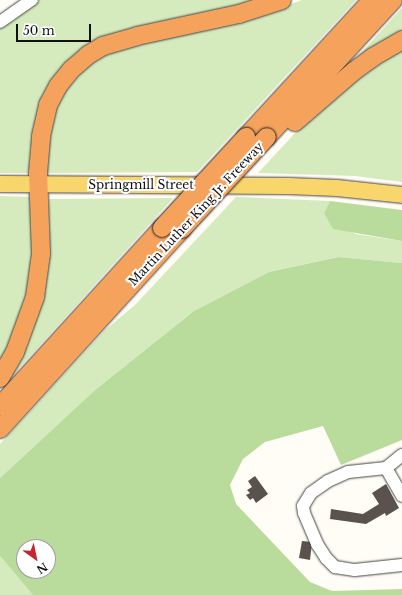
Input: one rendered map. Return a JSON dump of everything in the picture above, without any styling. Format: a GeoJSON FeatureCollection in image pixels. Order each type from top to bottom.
{"type":"FeatureCollection","features":[{"type":"Feature","properties":{"kind":"highway"},"geometry":{"type":"LineString","coordinates":[[0,378],[17,346],[35,297],[41,254],[38,173],[40,136],[48,105],[58,86],[72,69],[88,55],[119,40],[239,14],[282,0]]}},
{"type":"Feature","properties":{"kind":"highway","name":"Martin Luther King Jr. Freeway"},"geometry":{"type":"LineString","coordinates":[[0,406],[372,0]]}},
{"type":"Feature","properties":{"kind":"highway","name":"Martin Luther King Jr. Freeway"},"geometry":{"type":"LineString","coordinates":[[0,429],[100,319],[188,229],[273,138],[393,0]]}},
{"type":"Feature","properties":{"kind":"highway"},"geometry":{"type":"LineString","coordinates":[[273,138],[354,71],[373,57],[402,40]]}},
{"type":"Feature","properties":{"kind":"main road","name":"Springmill Street"},"geometry":{"type":"LineString","coordinates":[[0,184],[289,186],[337,188],[402,195]]}},
{"type":"Feature","properties":{"kind":"street"},"geometry":{"type":"LineString","coordinates":[[0,22],[32,0]]}},
{"type":"Feature","properties":{"kind":"street"},"geometry":{"type":"LineString","coordinates":[[402,455],[386,468],[348,472],[328,481],[311,493],[303,506],[304,513],[317,544],[326,558],[336,567],[355,570],[402,565]]}},
{"type":"Feature","properties":{"kind":"street"},"geometry":{"type":"LineString","coordinates":[[386,468],[402,496]]}},
{"type":"Feature","properties":{"kind":"green space"},"geometry":{"type":"Polygon","coordinates":[[[39,0],[265,0],[74,57],[30,173],[0,173],[0,27],[39,0]]]}},
{"type":"Feature","properties":{"kind":"green space"},"geometry":{"type":"Polygon","coordinates":[[[302,0],[356,0],[197,172],[47,173],[46,148],[59,97],[83,68],[115,48],[267,13],[302,0]]]}},
{"type":"Feature","properties":{"kind":"green space"},"geometry":{"type":"Polygon","coordinates":[[[402,8],[402,33],[352,63],[402,8]]]}},
{"type":"Feature","properties":{"kind":"green space"},"geometry":{"type":"Polygon","coordinates":[[[402,46],[402,182],[355,176],[258,173],[294,134],[326,105],[369,68],[402,46]]]}},
{"type":"Feature","properties":{"kind":"green space"},"geometry":{"type":"Polygon","coordinates":[[[0,196],[32,197],[32,272],[20,321],[0,365],[0,196]]]}},
{"type":"Feature","properties":{"kind":"green space"},"geometry":{"type":"Polygon","coordinates":[[[236,197],[330,201],[324,213],[355,234],[402,241],[402,263],[337,257],[269,272],[194,311],[95,390],[0,478],[0,444],[105,330],[135,305],[236,197]]]}},
{"type":"Feature","properties":{"kind":"green space"},"geometry":{"type":"Polygon","coordinates":[[[173,198],[12,376],[8,373],[47,247],[49,199],[173,198]]]}},
{"type":"Feature","properties":{"kind":"green space"},"geometry":{"type":"Polygon","coordinates":[[[330,201],[402,210],[402,241],[333,229],[324,213],[330,201]]]}},
{"type":"Feature","properties":{"kind":"green space"},"geometry":{"type":"Polygon","coordinates":[[[338,257],[402,263],[402,440],[341,465],[323,426],[265,442],[243,459],[230,485],[236,504],[310,582],[332,591],[402,589],[402,595],[33,595],[19,579],[56,579],[56,539],[16,539],[16,575],[0,556],[0,478],[95,390],[194,311],[269,272],[338,257]]]}},
{"type":"Feature","properties":{"kind":"green space"},"geometry":{"type":"Polygon","coordinates":[[[0,556],[16,575],[16,579],[19,579],[33,595],[0,595],[0,556]]]}},
{"type":"Feature","properties":{"kind":"building"},"geometry":{"type":"Polygon","coordinates":[[[255,476],[268,494],[256,503],[253,498],[250,500],[246,495],[250,493],[247,490],[252,487],[248,481],[255,476]]]}},
{"type":"Feature","properties":{"kind":"building"},"geometry":{"type":"Polygon","coordinates":[[[386,484],[399,508],[386,516],[385,513],[366,524],[330,519],[331,509],[363,514],[379,504],[372,493],[386,484]]]}},
{"type":"Feature","properties":{"kind":"building"},"geometry":{"type":"Polygon","coordinates":[[[302,541],[312,542],[310,560],[299,558],[302,541]]]}}]}
